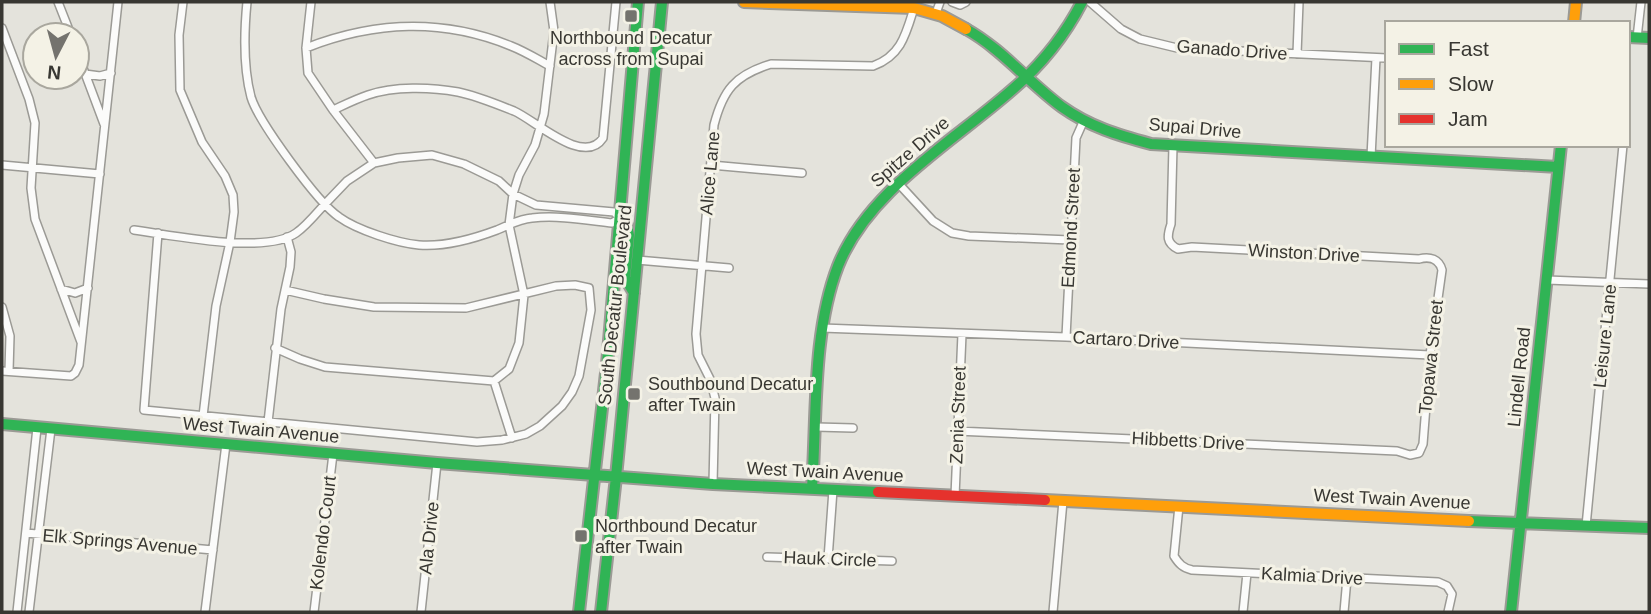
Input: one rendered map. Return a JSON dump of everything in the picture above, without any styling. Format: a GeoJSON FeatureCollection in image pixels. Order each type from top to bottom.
{"type":"FeatureCollection","features":[{"type":"Feature","properties":{"kind":"street"},"geometry":{"type":"LineString","coordinates":[[58,2],[65,21]]}},
{"type":"Feature","properties":{"kind":"street"},"geometry":{"type":"LineString","coordinates":[[2,307],[10,336],[5,371],[71,376],[78,370],[118,2]]}},
{"type":"Feature","properties":{"kind":"street"},"geometry":{"type":"LineString","coordinates":[[183,2],[179,35],[180,90],[202,142],[225,176],[233,195],[234,212],[216,306],[203,416]]}},
{"type":"Feature","properties":{"kind":"street"},"geometry":{"type":"LineString","coordinates":[[247,2],[245,61],[252,99],[265,125],[301,174],[338,217],[387,239],[419,245],[446,244],[478,237],[516,221],[533,218],[612,223],[620,218]]}},
{"type":"Feature","properties":{"kind":"street"},"geometry":{"type":"LineString","coordinates":[[312,2],[306,48],[308,73],[374,163]]}},
{"type":"Feature","properties":{"kind":"street"},"geometry":{"type":"LineString","coordinates":[[275,348],[326,367],[494,381],[509,369],[519,343],[524,295],[509,225],[513,194],[519,175],[535,145],[544,114],[554,30],[550,2]]}},
{"type":"Feature","properties":{"kind":"street"},"geometry":{"type":"LineString","coordinates":[[333,110],[370,94],[412,88],[459,92],[516,112],[556,138],[574,145],[598,145],[603,138],[616,2]]}},
{"type":"Feature","properties":{"kind":"street","name":"South Decatur Boulevard"},"geometry":{"type":"LineString","coordinates":[[579,612],[607,364],[638,2]]}},
{"type":"Feature","properties":{"kind":"street","name":"South Decatur Boulevard"},"geometry":{"type":"LineString","coordinates":[[601,612],[662,2]]}},
{"type":"Feature","properties":{"kind":"street","name":"Supai Drive"},"geometry":{"type":"LineString","coordinates":[[744,2],[933,9],[970,31],[1063,108],[1106,132],[1151,144],[1558,167]]}},
{"type":"Feature","properties":{"kind":"street"},"geometry":{"type":"LineString","coordinates":[[933,9],[940,2]]}},
{"type":"Feature","properties":{"kind":"street"},"geometry":{"type":"LineString","coordinates":[[951,2],[960,5],[966,2]]}},
{"type":"Feature","properties":{"kind":"street","name":"Spitze Drive"},"geometry":{"type":"LineString","coordinates":[[812,488],[822,328],[828,297],[846,250],[860,225],[898,183],[1026,77],[1064,31],[1082,2]]}},
{"type":"Feature","properties":{"kind":"street","name":"Ganado Drive"},"geometry":{"type":"LineString","coordinates":[[1090,2],[1121,29],[1140,39],[1177,48],[1385,58]]}},
{"type":"Feature","properties":{"kind":"street"},"geometry":{"type":"LineString","coordinates":[[1297,54],[1299,2]]}},
{"type":"Feature","properties":{"kind":"street"},"geometry":{"type":"LineString","coordinates":[[1574,21],[1576,2]]}},
{"type":"Feature","properties":{"kind":"street"},"geometry":{"type":"LineString","coordinates":[[1641,2],[1633,37],[1649,38]]}},
{"type":"Feature","properties":{"kind":"street","name":"Alice Lane"},"geometry":{"type":"LineString","coordinates":[[713,484],[715,398],[710,379],[698,355],[696,334],[714,125],[719,106],[730,87],[742,75],[771,64],[873,66],[882,63],[897,52],[914,8]]}},
{"type":"Feature","properties":{"kind":"street"},"geometry":{"type":"LineString","coordinates":[[306,48],[330,38],[378,27],[411,25],[449,29],[484,37],[513,46],[550,66]]}},
{"type":"Feature","properties":{"kind":"street"},"geometry":{"type":"LineString","coordinates":[[2,28],[33,111],[35,135],[32,208],[82,343]]}},
{"type":"Feature","properties":{"kind":"street"},"geometry":{"type":"LineString","coordinates":[[1371,157],[1376,58]]}},
{"type":"Feature","properties":{"kind":"street"},"geometry":{"type":"LineString","coordinates":[[91,75],[111,73]]}},
{"type":"Feature","properties":{"kind":"street"},"geometry":{"type":"LineString","coordinates":[[91,90],[105,128]]}},
{"type":"Feature","properties":{"kind":"street","name":"Edmond Street"},"geometry":{"type":"LineString","coordinates":[[1066,337],[1076,138],[1084,120]]}},
{"type":"Feature","properties":{"kind":"street","name":"Winston Drive"},"geometry":{"type":"LineString","coordinates":[[1173,146],[1171,224],[1167,235],[1171,244],[1178,249],[1192,247],[1419,259],[1427,257],[1437,262]]}},
{"type":"Feature","properties":{"kind":"street","name":"Lindell Road"},"geometry":{"type":"LineString","coordinates":[[1511,612],[1560,147]]}},
{"type":"Feature","properties":{"kind":"street","name":"Leisure Lane"},"geometry":{"type":"LineString","coordinates":[[1586,526],[1623,147]]}},
{"type":"Feature","properties":{"kind":"street"},"geometry":{"type":"LineString","coordinates":[[134,230],[230,242],[272,242],[295,234],[347,181],[374,163],[432,155],[464,164],[499,181],[513,194],[536,205],[614,212],[628,227],[625,278],[634,294]]}},
{"type":"Feature","properties":{"kind":"street"},"geometry":{"type":"LineString","coordinates":[[711,165],[802,173]]}},
{"type":"Feature","properties":{"kind":"street"},"geometry":{"type":"LineString","coordinates":[[2,166],[100,174]]}},
{"type":"Feature","properties":{"kind":"street"},"geometry":{"type":"LineString","coordinates":[[898,183],[933,221],[952,233],[1070,240]]}},
{"type":"Feature","properties":{"kind":"street"},"geometry":{"type":"LineString","coordinates":[[158,233],[144,410],[477,442],[512,438],[540,426],[562,406],[572,391],[579,376],[591,310],[589,288],[575,285],[556,286],[466,308],[374,307],[285,290]]}},
{"type":"Feature","properties":{"kind":"street"},"geometry":{"type":"LineString","coordinates":[[268,422],[275,348],[290,267],[291,252],[287,237]]}},
{"type":"Feature","properties":{"kind":"street"},"geometry":{"type":"LineString","coordinates":[[637,260],[729,268]]}},
{"type":"Feature","properties":{"kind":"street","name":"Topawa Street"},"geometry":{"type":"LineString","coordinates":[[1419,453],[1423,444],[1430,355],[1442,270],[1437,262]]}},
{"type":"Feature","properties":{"kind":"street"},"geometry":{"type":"LineString","coordinates":[[1547,280],[1649,284]]}},
{"type":"Feature","properties":{"kind":"street"},"geometry":{"type":"LineString","coordinates":[[61,289],[75,293],[88,288]]}},
{"type":"Feature","properties":{"kind":"street","name":"Cartaro Drive"},"geometry":{"type":"LineString","coordinates":[[822,328],[1430,355]]}},
{"type":"Feature","properties":{"kind":"street","name":"Zenia Street"},"geometry":{"type":"LineString","coordinates":[[955,496],[962,334]]}},
{"type":"Feature","properties":{"kind":"street"},"geometry":{"type":"LineString","coordinates":[[494,381],[512,438]]}},
{"type":"Feature","properties":{"kind":"street","name":"West Twain Avenue"},"geometry":{"type":"LineString","coordinates":[[2,424],[437,463],[713,484],[1649,528]]}},
{"type":"Feature","properties":{"kind":"street"},"geometry":{"type":"LineString","coordinates":[[816,427],[853,428]]}},
{"type":"Feature","properties":{"kind":"street"},"geometry":{"type":"LineString","coordinates":[[17,612],[37,428]]}},
{"type":"Feature","properties":{"kind":"street"},"geometry":{"type":"LineString","coordinates":[[29,612],[51,429]]}},
{"type":"Feature","properties":{"kind":"street","name":"Hibbetts Drive"},"geometry":{"type":"LineString","coordinates":[[957,431],[1397,451],[1410,455],[1419,453]]}},
{"type":"Feature","properties":{"kind":"street"},"geometry":{"type":"LineString","coordinates":[[205,612],[226,444]]}},
{"type":"Feature","properties":{"kind":"street","name":"Kolendo Court"},"geometry":{"type":"LineString","coordinates":[[314,612],[332,454]]}},
{"type":"Feature","properties":{"kind":"street","name":"Ala Drive"},"geometry":{"type":"LineString","coordinates":[[421,612],[437,463]]}},
{"type":"Feature","properties":{"kind":"street"},"geometry":{"type":"LineString","coordinates":[[828,559],[833,490]]}},
{"type":"Feature","properties":{"kind":"street"},"geometry":{"type":"LineString","coordinates":[[1053,612],[1063,501]]}},
{"type":"Feature","properties":{"kind":"street","name":"Kalmia Drive"},"geometry":{"type":"LineString","coordinates":[[1179,506],[1174,556],[1184,568],[1438,582],[1447,586],[1452,594],[1448,612]]}},
{"type":"Feature","properties":{"kind":"street","name":"Elk Springs Avenue"},"geometry":{"type":"LineString","coordinates":[[26,533],[213,550]]}},
{"type":"Feature","properties":{"kind":"street","name":"Hauk Circle"},"geometry":{"type":"LineString","coordinates":[[767,557],[892,561]]}},
{"type":"Feature","properties":{"kind":"street"},"geometry":{"type":"LineString","coordinates":[[1242,612],[1247,573]]}},
{"type":"Feature","properties":{"kind":"street"},"geometry":{"type":"LineString","coordinates":[[1344,612],[1348,578]]}},
{"type":"Feature","properties":{"kind":"street"},"geometry":{"type":"LineString","coordinates":[[582,585],[589,612]]}},
{"type":"Feature","properties":{"kind":"traffic: fast"},"geometry":{"type":"LineString","coordinates":[[579,612],[607,364],[638,2]]}},
{"type":"Feature","properties":{"kind":"traffic: fast"},"geometry":{"type":"LineString","coordinates":[[601,612],[662,2]]}},
{"type":"Feature","properties":{"kind":"traffic: fast"},"geometry":{"type":"LineString","coordinates":[[812,488],[817,376],[824,319],[838,266],[852,239],[870,214],[914,169],[1033,70],[1060,38],[1082,2]]}},
{"type":"Feature","properties":{"kind":"traffic: fast"},"geometry":{"type":"LineString","coordinates":[[966,29],[992,46],[1050,98],[1073,114],[1105,130],[1151,144],[1558,167]]}},
{"type":"Feature","properties":{"kind":"traffic: fast"},"geometry":{"type":"LineString","coordinates":[[1630,37],[1649,38]]}},
{"type":"Feature","properties":{"kind":"traffic: fast"},"geometry":{"type":"LineString","coordinates":[[1511,612],[1561,147]]}},
{"type":"Feature","properties":{"kind":"traffic: fast"},"geometry":{"type":"LineString","coordinates":[[620,218],[626,222],[629,235],[625,278],[634,293]]}},
{"type":"Feature","properties":{"kind":"traffic: fast"},"geometry":{"type":"LineString","coordinates":[[2,424],[437,463],[713,484],[878,492]]}},
{"type":"Feature","properties":{"kind":"traffic: fast"},"geometry":{"type":"LineString","coordinates":[[1469,521],[1649,528]]}},
{"type":"Feature","properties":{"kind":"traffic: slow"},"geometry":{"type":"LineString","coordinates":[[744,2],[914,8],[942,16],[966,29]]}},
{"type":"Feature","properties":{"kind":"traffic: slow"},"geometry":{"type":"LineString","coordinates":[[1574,21],[1576,2]]}},
{"type":"Feature","properties":{"kind":"traffic: slow"},"geometry":{"type":"LineString","coordinates":[[1045,500],[1469,521]]}},
{"type":"Feature","properties":{"kind":"traffic: jam"},"geometry":{"type":"LineString","coordinates":[[878,492],[1045,500]]}},
{"type":"Feature","properties":{"kind":"place","name":"Northbound Decatur across from Supai"},"geometry":{"type":"Point","coordinates":[631,16]}},
{"type":"Feature","properties":{"kind":"place","name":"Southbound Decatur after Twain"},"geometry":{"type":"Point","coordinates":[634,394]}},
{"type":"Feature","properties":{"kind":"place","name":"Northbound Decatur after Twain"},"geometry":{"type":"Point","coordinates":[581,536]}}]}
